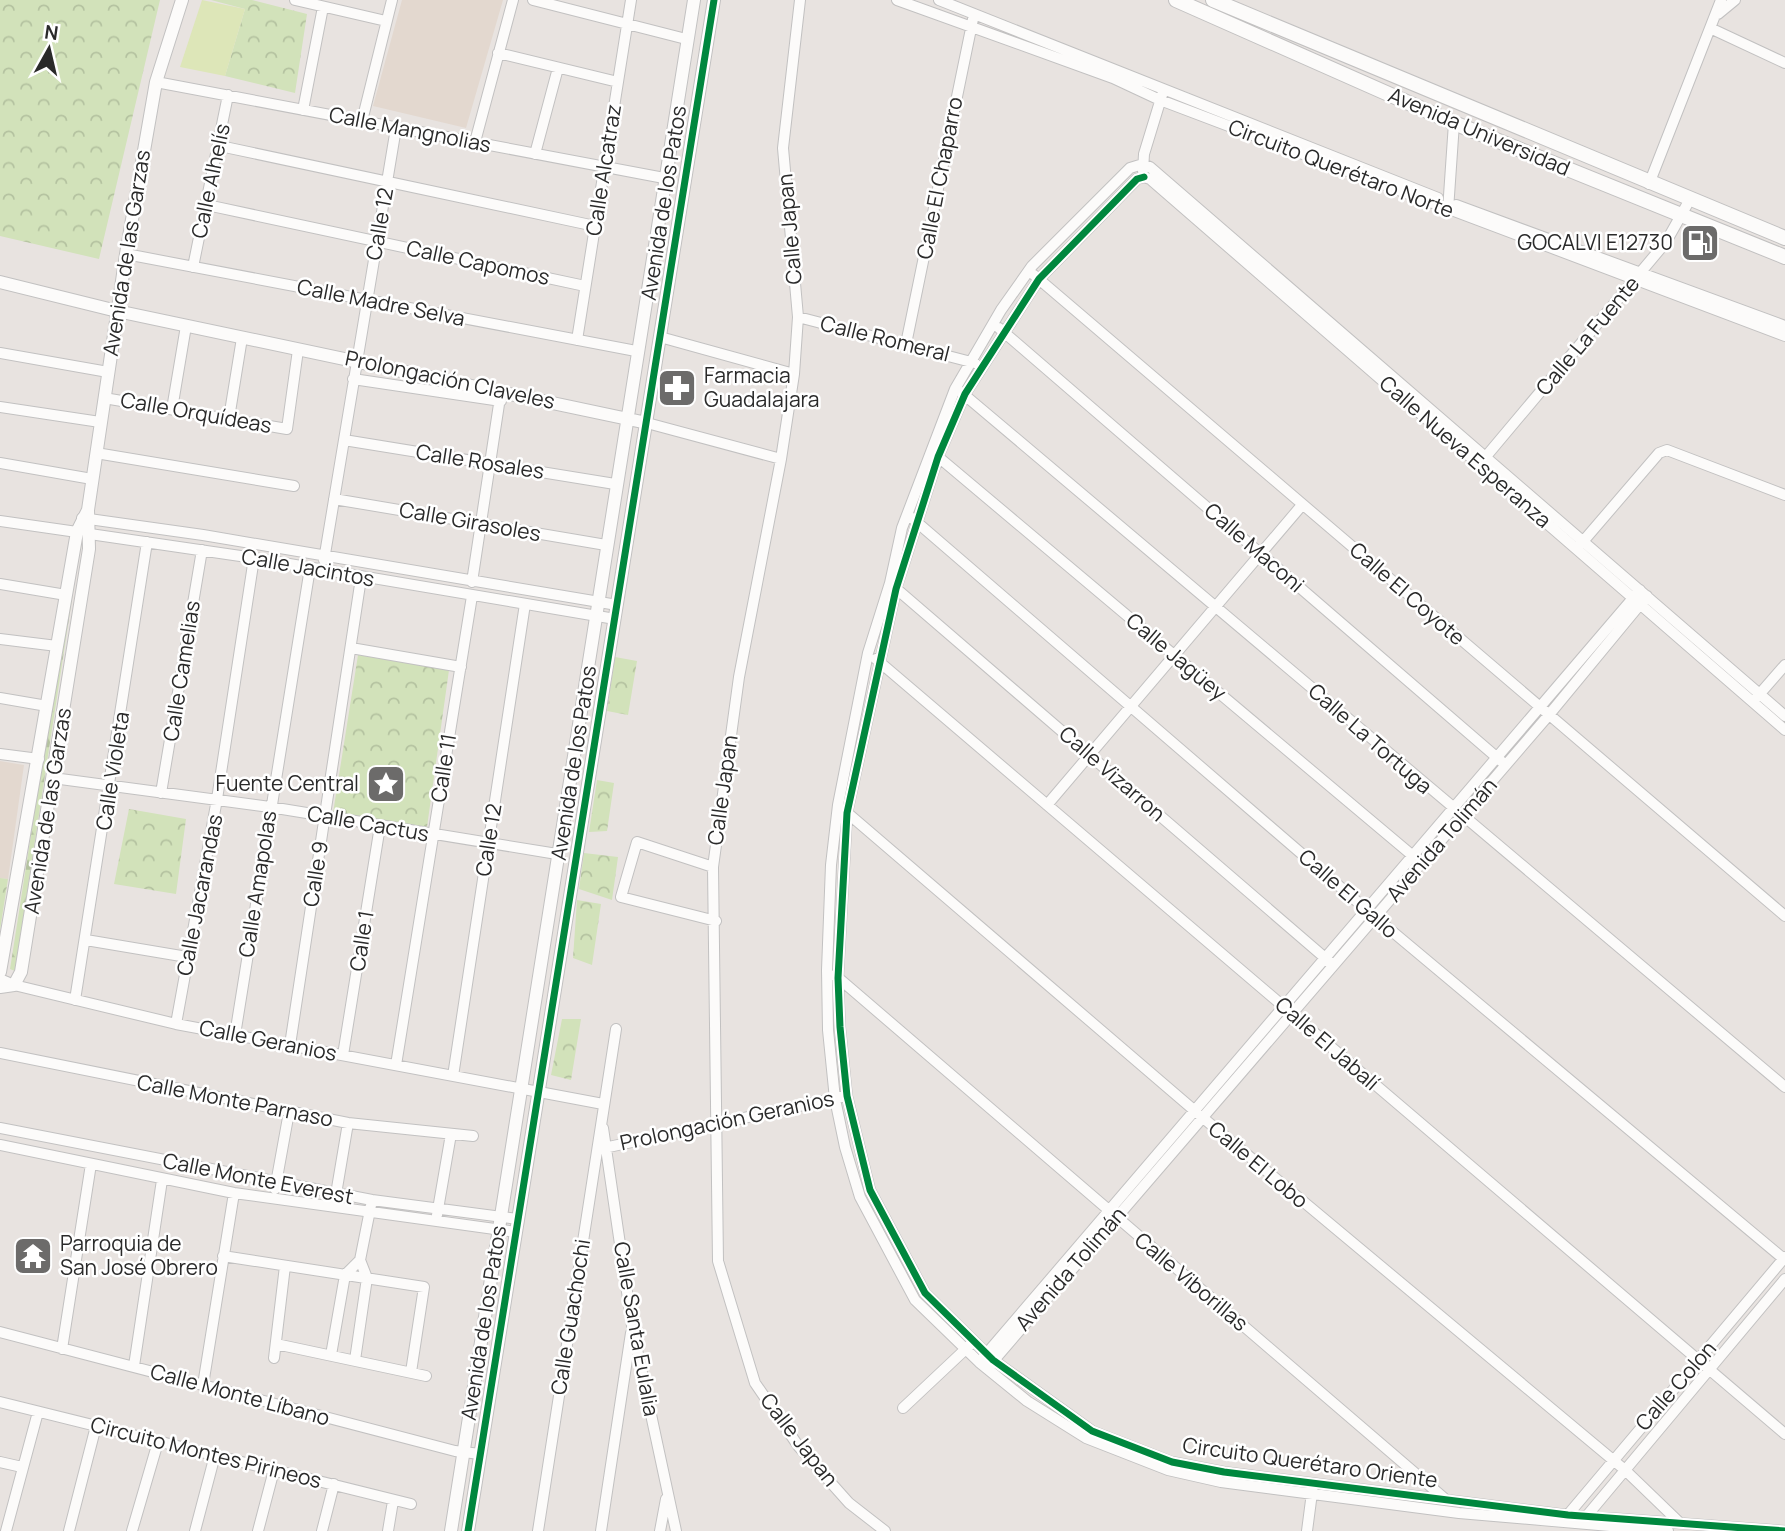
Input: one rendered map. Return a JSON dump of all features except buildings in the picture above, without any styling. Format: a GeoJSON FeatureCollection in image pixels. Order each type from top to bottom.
{"type":"FeatureCollection","features":[{"type":"Feature","properties":{"kind":"main road","name":"Avenida Universidad"},"geometry":{"type":"LineString","coordinates":[[1176,0],[1454,123],[1785,257]]}},
{"type":"Feature","properties":{"kind":"main road","name":"Avenida Universidad"},"geometry":{"type":"LineString","coordinates":[[1213,0],[1689,201],[1785,238]]}},
{"type":"Feature","properties":{"kind":"main road"},"geometry":{"type":"LineString","coordinates":[[1380,91],[1388,74]]}},
{"type":"Feature","properties":{"kind":"street","name":"Avenida de las Garzas"},"geometry":{"type":"LineString","coordinates":[[14,985],[21,972],[53,778],[83,533],[126,254],[156,82],[182,0]]}},
{"type":"Feature","properties":{"kind":"street"},"geometry":{"type":"LineString","coordinates":[[295,0],[386,21]]}},
{"type":"Feature","properties":{"kind":"street"},"geometry":{"type":"LineString","coordinates":[[362,121],[392,0]]}},
{"type":"Feature","properties":{"kind":"street"},"geometry":{"type":"LineString","coordinates":[[475,142],[513,0]]}},
{"type":"Feature","properties":{"kind":"street"},"geometry":{"type":"LineString","coordinates":[[533,0],[686,39]]}},
{"type":"Feature","properties":{"kind":"street","name":"Calle Alcatraz"},"geometry":{"type":"LineString","coordinates":[[577,340],[631,0]]}},
{"type":"Feature","properties":{"kind":"street","name":"Avenida de los Patos"},"geometry":{"type":"LineString","coordinates":[[451,1531],[636,351],[694,0]]}},
{"type":"Feature","properties":{"kind":"street","name":"Avenida de los Patos"},"geometry":{"type":"LineString","coordinates":[[468,1531],[714,0]]}},
{"type":"Feature","properties":{"kind":"street","name":"Calle Japan"},"geometry":{"type":"LineString","coordinates":[[800,0],[783,148],[798,317],[794,374],[781,459],[739,677],[713,867],[719,1124],[718,1261],[755,1383],[799,1447],[849,1503],[885,1531]]}},
{"type":"Feature","properties":{"kind":"street","name":"Circuito Querétaro Norte"},"geometry":{"type":"LineString","coordinates":[[897,0],[1162,94]]}},
{"type":"Feature","properties":{"kind":"street","name":"Circuito Querétaro Norte"},"geometry":{"type":"LineString","coordinates":[[939,0],[1162,94],[1785,336]]}},
{"type":"Feature","properties":{"kind":"street"},"geometry":{"type":"LineString","coordinates":[[1649,184],[1721,0]]}},
{"type":"Feature","properties":{"kind":"street"},"geometry":{"type":"LineString","coordinates":[[1716,16],[1735,0]]}},
{"type":"Feature","properties":{"kind":"street"},"geometry":{"type":"LineString","coordinates":[[303,110],[323,7]]}},
{"type":"Feature","properties":{"kind":"street","name":"Calle El Chaparro"},"geometry":{"type":"LineString","coordinates":[[906,344],[975,13]]}},
{"type":"Feature","properties":{"kind":"street"},"geometry":{"type":"LineString","coordinates":[[1710,28],[1785,63]]}},
{"type":"Feature","properties":{"kind":"street"},"geometry":{"type":"LineString","coordinates":[[498,53],[618,82]]}},
{"type":"Feature","properties":{"kind":"street"},"geometry":{"type":"LineString","coordinates":[[535,154],[558,68]]}},
{"type":"Feature","properties":{"kind":"street","name":"Calle Mangnolias"},"geometry":{"type":"LineString","coordinates":[[156,82],[664,178]]}},
{"type":"Feature","properties":{"kind":"street"},"geometry":{"type":"LineString","coordinates":[[1143,177],[1143,164],[1162,94]]}},
{"type":"Feature","properties":{"kind":"street","name":"Calle Alhelís"},"geometry":{"type":"LineString","coordinates":[[193,267],[220,146],[228,96]]}},
{"type":"Feature","properties":{"kind":"street"},"geometry":{"type":"LineString","coordinates":[[1448,206],[1454,123]]}},
{"type":"Feature","properties":{"kind":"street","name":"Calle 12"},"geometry":{"type":"LineString","coordinates":[[322,569],[396,128]]}},
{"type":"Feature","properties":{"kind":"street"},"geometry":{"type":"LineString","coordinates":[[220,146],[595,226]]}},
{"type":"Feature","properties":{"kind":"street","name":"Circuito Querétaro Oriente"},"geometry":{"type":"LineString","coordinates":[[970,1345],[915,1300],[860,1197],[845,1147],[835,1099],[828,1030],[831,865],[838,805],[868,653],[893,586],[912,518],[960,391],[1029,271],[1130,168],[1143,164]]}},
{"type":"Feature","properties":{"kind":"street","name":"Calle Nueva Esperanza"},"geometry":{"type":"LineString","coordinates":[[1143,164],[1482,461],[1576,550],[1640,597]]}},
{"type":"Feature","properties":{"kind":"street","name":"Circuito Querétaro Oriente"},"geometry":{"type":"LineString","coordinates":[[998,328],[1039,279],[1137,179],[1143,177]]}},
{"type":"Feature","properties":{"kind":"street","name":"Calle Nueva Esperanza"},"geometry":{"type":"LineString","coordinates":[[1143,177],[1150,179],[1314,314]]}},
{"type":"Feature","properties":{"kind":"street","name":"Calle La Fuente"},"geometry":{"type":"LineString","coordinates":[[1482,461],[1666,242],[1689,201]]}},
{"type":"Feature","properties":{"kind":"street","name":"Calle Capomos"},"geometry":{"type":"LineString","coordinates":[[207,205],[585,286]]}},
{"type":"Feature","properties":{"kind":"street","name":"Calle Madre Selva"},"geometry":{"type":"LineString","coordinates":[[126,254],[636,351]]}},
{"type":"Feature","properties":{"kind":"street","name":"Calle El Coyote"},"geometry":{"type":"LineString","coordinates":[[1029,271],[1785,916]]}},
{"type":"Feature","properties":{"kind":"street","name":"Circuito Querétaro Norte"},"geometry":{"type":"LineString","coordinates":[[1637,277],[1785,326]]}},
{"type":"Feature","properties":{"kind":"street","name":"Prolongación Claveles"},"geometry":{"type":"LineString","coordinates":[[0,282],[117,311],[357,360],[501,396],[627,418],[781,459]]}},
{"type":"Feature","properties":{"kind":"street"},"geometry":{"type":"LineString","coordinates":[[644,306],[665,308]]}},
{"type":"Feature","properties":{"kind":"street","name":"Calle Romeral"},"geometry":{"type":"LineString","coordinates":[[798,317],[976,364]]}},
{"type":"Feature","properties":{"kind":"street"},"geometry":{"type":"LineString","coordinates":[[172,409],[186,326]]}},
{"type":"Feature","properties":{"kind":"street","name":"Calle Maconi"},"geometry":{"type":"LineString","coordinates":[[998,328],[1502,762]]}},
{"type":"Feature","properties":{"kind":"street"},"geometry":{"type":"LineString","coordinates":[[660,337],[794,374]]}},
{"type":"Feature","properties":{"kind":"street"},"geometry":{"type":"LineString","coordinates":[[229,418],[242,338]]}},
{"type":"Feature","properties":{"kind":"street","name":"Calle Orquídeas"},"geometry":{"type":"LineString","coordinates":[[104,398],[287,429],[298,350]]}},
{"type":"Feature","properties":{"kind":"street"},"geometry":{"type":"LineString","coordinates":[[0,353],[108,372]]}},
{"type":"Feature","properties":{"kind":"street"},"geometry":{"type":"LineString","coordinates":[[353,379],[501,396],[472,582]]}},
{"type":"Feature","properties":{"kind":"street","name":"Calle La Tortuga"},"geometry":{"type":"LineString","coordinates":[[960,391],[1785,1087]]}},
{"type":"Feature","properties":{"kind":"street"},"geometry":{"type":"LineString","coordinates":[[0,407],[100,422]]}},
{"type":"Feature","properties":{"kind":"street","name":"Calle Rosales"},"geometry":{"type":"LineString","coordinates":[[344,440],[615,484]]}},
{"type":"Feature","properties":{"kind":"street"},"geometry":{"type":"LineString","coordinates":[[1576,550],[1659,453],[1667,450],[1785,495]]}},
{"type":"Feature","properties":{"kind":"street"},"geometry":{"type":"LineString","coordinates":[[96,453],[294,486]]}},
{"type":"Feature","properties":{"kind":"street","name":"Calle Jagüey"},"geometry":{"type":"LineString","coordinates":[[935,454],[1418,860]]}},
{"type":"Feature","properties":{"kind":"street","name":"Calle Nueva Esperanza"},"geometry":{"type":"LineString","coordinates":[[1482,461],[1584,540],[1640,597],[1756,698],[1785,730]]}},
{"type":"Feature","properties":{"kind":"street"},"geometry":{"type":"LineString","coordinates":[[0,463],[92,479]]}},
{"type":"Feature","properties":{"kind":"street","name":"Calle Girasoles"},"geometry":{"type":"LineString","coordinates":[[334,499],[606,545]]}},
{"type":"Feature","properties":{"kind":"street"},"geometry":{"type":"LineString","coordinates":[[1047,805],[1302,505]]}},
{"type":"Feature","properties":{"kind":"street","name":"Calle Jacintos"},"geometry":{"type":"LineString","coordinates":[[86,516],[617,605]]}},
{"type":"Feature","properties":{"kind":"street","name":"Calle El Gallo"},"geometry":{"type":"LineString","coordinates":[[912,518],[1371,914],[1785,1258]]}},
{"type":"Feature","properties":{"kind":"street","name":"Calle Jacintos"},"geometry":{"type":"LineString","coordinates":[[0,521],[254,558],[615,619]]}},
{"type":"Feature","properties":{"kind":"street","name":"Avenida de las Garzas"},"geometry":{"type":"LineString","coordinates":[[0,972],[18,883],[66,595],[83,533]]}},
{"type":"Feature","properties":{"kind":"street","name":"Calle Violeta"},"geometry":{"type":"LineString","coordinates":[[75,1000],[147,542]]}},
{"type":"Feature","properties":{"kind":"street","name":"Calle Camelias"},"geometry":{"type":"LineString","coordinates":[[161,793],[202,550]]}},
{"type":"Feature","properties":{"kind":"street","name":"Calle Jacarandas"},"geometry":{"type":"LineString","coordinates":[[176,1024],[218,799],[254,558]]}},
{"type":"Feature","properties":{"kind":"street","name":"Calle Amapolas"},"geometry":{"type":"LineString","coordinates":[[235,1035],[310,568]]}},
{"type":"Feature","properties":{"kind":"street","name":"Calle 9"},"geometry":{"type":"LineString","coordinates":[[290,1045],[361,578]]}},
{"type":"Feature","properties":{"kind":"street"},"geometry":{"type":"LineString","coordinates":[[0,584],[66,595]]}},
{"type":"Feature","properties":{"kind":"street","name":"Circuito Querétaro Oriente"},"geometry":{"type":"LineString","coordinates":[[893,586],[880,662],[847,813],[838,978],[847,1096],[870,1190],[925,1293],[986,1361],[1086,1438],[1170,1466],[1220,1482],[1445,1499],[1668,1531]]}},
{"type":"Feature","properties":{"kind":"street","name":"Calle Vizarron"},"geometry":{"type":"LineString","coordinates":[[893,586],[1330,962]]}},
{"type":"Feature","properties":{"kind":"street","name":"Calle 11"},"geometry":{"type":"LineString","coordinates":[[396,1065],[472,596]]}},
{"type":"Feature","properties":{"kind":"street","name":"Avenida Tolimán"},"geometry":{"type":"LineString","coordinates":[[986,1361],[1502,762],[1640,597]]}},
{"type":"Feature","properties":{"kind":"street","name":"Calle 12"},"geometry":{"type":"LineString","coordinates":[[453,1076],[525,604]]}},
{"type":"Feature","properties":{"kind":"street"},"geometry":{"type":"LineString","coordinates":[[0,639],[57,646]]}},
{"type":"Feature","properties":{"kind":"street"},"geometry":{"type":"LineString","coordinates":[[351,648],[461,667]]}},
{"type":"Feature","properties":{"kind":"street","name":"Calle El Jabalí"},"geometry":{"type":"LineString","coordinates":[[868,653],[1785,1434]]}},
{"type":"Feature","properties":{"kind":"street"},"geometry":{"type":"LineString","coordinates":[[1756,698],[1785,665]]}},
{"type":"Feature","properties":{"kind":"street"},"geometry":{"type":"LineString","coordinates":[[0,698],[47,706]]}},
{"type":"Feature","properties":{"kind":"street","name":"Calle Nueva Esperanza"},"geometry":{"type":"LineString","coordinates":[[1756,698],[1785,716]]}},
{"type":"Feature","properties":{"kind":"street"},"geometry":{"type":"LineString","coordinates":[[0,754],[39,759]]}},
{"type":"Feature","properties":{"kind":"street","name":"Calle Cactus"},"geometry":{"type":"LineString","coordinates":[[53,778],[110,788],[218,799],[488,845],[557,854]]}},
{"type":"Feature","properties":{"kind":"street","name":"Calle El Lobo"},"geometry":{"type":"LineString","coordinates":[[838,805],[1199,1114],[1625,1470],[1680,1523]]}},
{"type":"Feature","properties":{"kind":"street","name":"Calle 1"},"geometry":{"type":"LineString","coordinates":[[344,1055],[380,826]]}},
{"type":"Feature","properties":{"kind":"street"},"geometry":{"type":"LineString","coordinates":[[713,867],[637,842],[621,897],[716,921]]}},
{"type":"Feature","properties":{"kind":"street"},"geometry":{"type":"LineString","coordinates":[[18,883],[35,886]]}},
{"type":"Feature","properties":{"kind":"street"},"geometry":{"type":"LineString","coordinates":[[86,940],[187,957]]}},
{"type":"Feature","properties":{"kind":"street","name":"Calle Viborillas"},"geometry":{"type":"LineString","coordinates":[[827,970],[1111,1215],[1301,1373],[1459,1513]]}},
{"type":"Feature","properties":{"kind":"street","name":"Calle Geranios"},"geometry":{"type":"LineString","coordinates":[[0,979],[14,985],[176,1024],[539,1091]]}},
{"type":"Feature","properties":{"kind":"street"},"geometry":{"type":"LineString","coordinates":[[0,987],[14,985]]}},
{"type":"Feature","properties":{"kind":"street"},"geometry":{"type":"LineString","coordinates":[[603,1104],[616,1029]]}},
{"type":"Feature","properties":{"kind":"street","name":"Calle Monte Parnaso"},"geometry":{"type":"LineString","coordinates":[[0,1053],[348,1123],[473,1136]]}},
{"type":"Feature","properties":{"kind":"street","name":"Prolongación Geranios"},"geometry":{"type":"LineString","coordinates":[[539,1091],[603,1104]]}},
{"type":"Feature","properties":{"kind":"street","name":"Prolongación Geranios"},"geometry":{"type":"LineString","coordinates":[[602,1148],[847,1096]]}},
{"type":"Feature","properties":{"kind":"street","name":"Calle Santa Eulalia"},"geometry":{"type":"LineString","coordinates":[[603,1104],[602,1148],[632,1326],[676,1531]]}},
{"type":"Feature","properties":{"kind":"street"},"geometry":{"type":"LineString","coordinates":[[274,1198],[289,1112]]}},
{"type":"Feature","properties":{"kind":"street"},"geometry":{"type":"LineString","coordinates":[[334,1206],[348,1123]]}},
{"type":"Feature","properties":{"kind":"street","name":"Calle Monte Everest"},"geometry":{"type":"LineString","coordinates":[[0,1128],[336,1194],[371,1206]]}},
{"type":"Feature","properties":{"kind":"street"},"geometry":{"type":"LineString","coordinates":[[437,1215],[451,1134]]}},
{"type":"Feature","properties":{"kind":"street"},"geometry":{"type":"LineString","coordinates":[[44,1153],[47,1137]]}},
{"type":"Feature","properties":{"kind":"street","name":"Calle Monte Everest"},"geometry":{"type":"LineString","coordinates":[[0,1145],[234,1193],[334,1206],[371,1206],[517,1225]]}},
{"type":"Feature","properties":{"kind":"street","name":"Calle Guachochi"},"geometry":{"type":"LineString","coordinates":[[538,1531],[602,1148]]}},
{"type":"Feature","properties":{"kind":"street"},"geometry":{"type":"LineString","coordinates":[[62,1349],[91,1164]]}},
{"type":"Feature","properties":{"kind":"street"},"geometry":{"type":"LineString","coordinates":[[203,1187],[205,1170]]}},
{"type":"Feature","properties":{"kind":"street"},"geometry":{"type":"LineString","coordinates":[[134,1366],[162,1180]]}},
{"type":"Feature","properties":{"kind":"street"},"geometry":{"type":"LineString","coordinates":[[203,1385],[234,1193]]}},
{"type":"Feature","properties":{"kind":"street"},"geometry":{"type":"LineString","coordinates":[[355,1360],[366,1278],[360,1260],[371,1206]]}},
{"type":"Feature","properties":{"kind":"street"},"geometry":{"type":"LineString","coordinates":[[882,1242],[893,1236]]}},
{"type":"Feature","properties":{"kind":"street"},"geometry":{"type":"LineString","coordinates":[[223,1256],[424,1287],[411,1372]]}},
{"type":"Feature","properties":{"kind":"street","name":"Calle Colon"},"geometry":{"type":"LineString","coordinates":[[1565,1518],[1785,1258]]}},
{"type":"Feature","properties":{"kind":"street"},"geometry":{"type":"LineString","coordinates":[[331,1355],[345,1275],[360,1260]]}},
{"type":"Feature","properties":{"kind":"street"},"geometry":{"type":"LineString","coordinates":[[274,1358],[285,1265]]}},
{"type":"Feature","properties":{"kind":"street","name":"Calle Colon"},"geometry":{"type":"LineString","coordinates":[[1584,1520],[1785,1279]]}},
{"type":"Feature","properties":{"kind":"street"},"geometry":{"type":"LineString","coordinates":[[601,1531],[632,1326]]}},
{"type":"Feature","properties":{"kind":"street","name":"Calle Monte Líbano"},"geometry":{"type":"LineString","coordinates":[[0,1332],[463,1452],[480,1454]]}},
{"type":"Feature","properties":{"kind":"street"},"geometry":{"type":"LineString","coordinates":[[276,1344],[426,1376]]}},
{"type":"Feature","properties":{"kind":"street"},"geometry":{"type":"LineString","coordinates":[[903,1408],[970,1345]]}},
{"type":"Feature","properties":{"kind":"street","name":"Circuito Montes Pirineos"},"geometry":{"type":"LineString","coordinates":[[0,1402],[411,1504]]}},
{"type":"Feature","properties":{"kind":"street"},"geometry":{"type":"LineString","coordinates":[[5,1526],[38,1412]]}},
{"type":"Feature","properties":{"kind":"street"},"geometry":{"type":"LineString","coordinates":[[69,1531],[96,1426]]}},
{"type":"Feature","properties":{"kind":"street"},"geometry":{"type":"LineString","coordinates":[[132,1531],[158,1442]]}},
{"type":"Feature","properties":{"kind":"street"},"geometry":{"type":"LineString","coordinates":[[195,1531],[215,1455]]}},
{"type":"Feature","properties":{"kind":"street"},"geometry":{"type":"LineString","coordinates":[[0,1462],[22,1467]]}},
{"type":"Feature","properties":{"kind":"street"},"geometry":{"type":"LineString","coordinates":[[258,1531],[274,1470]]}},
{"type":"Feature","properties":{"kind":"street"},"geometry":{"type":"LineString","coordinates":[[322,1531],[334,1483]]}},
{"type":"Feature","properties":{"kind":"street"},"geometry":{"type":"LineString","coordinates":[[1307,1531],[1312,1487]]}},
{"type":"Feature","properties":{"kind":"street","name":"Circuito Querétaro Oriente"},"geometry":{"type":"LineString","coordinates":[[1312,1487],[1459,1513],[1565,1518]]}},
{"type":"Feature","properties":{"kind":"street"},"geometry":{"type":"LineString","coordinates":[[660,1531],[667,1495]]}},
{"type":"Feature","properties":{"kind":"street"},"geometry":{"type":"LineString","coordinates":[[388,1531],[393,1501]]}},
{"type":"Feature","properties":{"kind":"street","name":"Circuito Querétaro Oriente"},"geometry":{"type":"LineString","coordinates":[[1584,1520],[1680,1523],[1785,1531]]}},
{"type":"Feature","properties":{"kind":"shaded area"},"geometry":{"type":"Polygon","coordinates":[[[402,0],[503,0],[466,128],[373,106],[402,0]]]}},
{"type":"Feature","properties":{"kind":"shaded area"},"geometry":{"type":"Polygon","coordinates":[[[0,761],[24,765],[8,879],[0,878],[0,761]]]}},
{"type":"Feature","properties":{"kind":"green space"},"geometry":{"type":"Polygon","coordinates":[[[0,0],[160,0],[99,259],[0,236],[0,0]]]}},
{"type":"Feature","properties":{"kind":"green space"},"geometry":{"type":"Polygon","coordinates":[[[202,0],[245,9],[225,76],[180,67],[202,0]]]}},
{"type":"Feature","properties":{"kind":"green space"},"geometry":{"type":"Polygon","coordinates":[[[211,0],[252,0],[307,14],[295,93],[225,76],[245,9],[211,0]]]}},
{"type":"Feature","properties":{"kind":"green space"},"geometry":{"type":"Polygon","coordinates":[[[72,573],[76,573],[15,971],[10,969],[72,573]]]}},
{"type":"Feature","properties":{"kind":"green space"},"geometry":{"type":"Polygon","coordinates":[[[358,655],[449,670],[427,827],[333,813],[358,655]]]}},
{"type":"Feature","properties":{"kind":"green space"},"geometry":{"type":"Polygon","coordinates":[[[615,657],[637,661],[628,715],[607,711],[615,657]]]}},
{"type":"Feature","properties":{"kind":"green space"},"geometry":{"type":"Polygon","coordinates":[[[597,780],[614,783],[607,831],[589,832],[597,780]]]}},
{"type":"Feature","properties":{"kind":"green space"},"geometry":{"type":"Polygon","coordinates":[[[129,809],[186,819],[176,894],[114,884],[129,809]]]}},
{"type":"Feature","properties":{"kind":"green space"},"geometry":{"type":"Polygon","coordinates":[[[584,853],[618,857],[612,900],[579,889],[584,853]]]}},
{"type":"Feature","properties":{"kind":"green space"},"geometry":{"type":"Polygon","coordinates":[[[0,878],[8,879],[0,930],[0,878]]]}},
{"type":"Feature","properties":{"kind":"green space"},"geometry":{"type":"Polygon","coordinates":[[[577,900],[601,904],[592,965],[573,958],[577,900]]]}},
{"type":"Feature","properties":{"kind":"green space"},"geometry":{"type":"Polygon","coordinates":[[[562,1019],[581,1019],[571,1080],[551,1075],[562,1019]]]}},
{"type":"Feature","properties":{"kind":"cycle path"},"geometry":{"type":"LineString","coordinates":[[468,1531],[714,0]]}},
{"type":"Feature","properties":{"kind":"cycle path"},"geometry":{"type":"LineString","coordinates":[[1144,177],[1137,179],[1039,279],[965,394],[938,457],[896,589],[847,813],[838,978],[847,1096],[870,1190],[925,1293],[993,1360],[1092,1431],[1172,1462],[1224,1472],[1568,1515],[1785,1531]]}},
{"type":"Feature","properties":{"kind":"place","name":"GOCALVI E12730"},"geometry":{"type":"Point","coordinates":[1700,243]}},
{"type":"Feature","properties":{"kind":"place","name":"Farmacia Guadalajara"},"geometry":{"type":"Point","coordinates":[677,388]}},
{"type":"Feature","properties":{"kind":"place","name":"Fuente Central"},"geometry":{"type":"Point","coordinates":[386,784]}},
{"type":"Feature","properties":{"kind":"place","name":"Parroquia de San José Obrero"},"geometry":{"type":"Point","coordinates":[33,1256]}}]}
